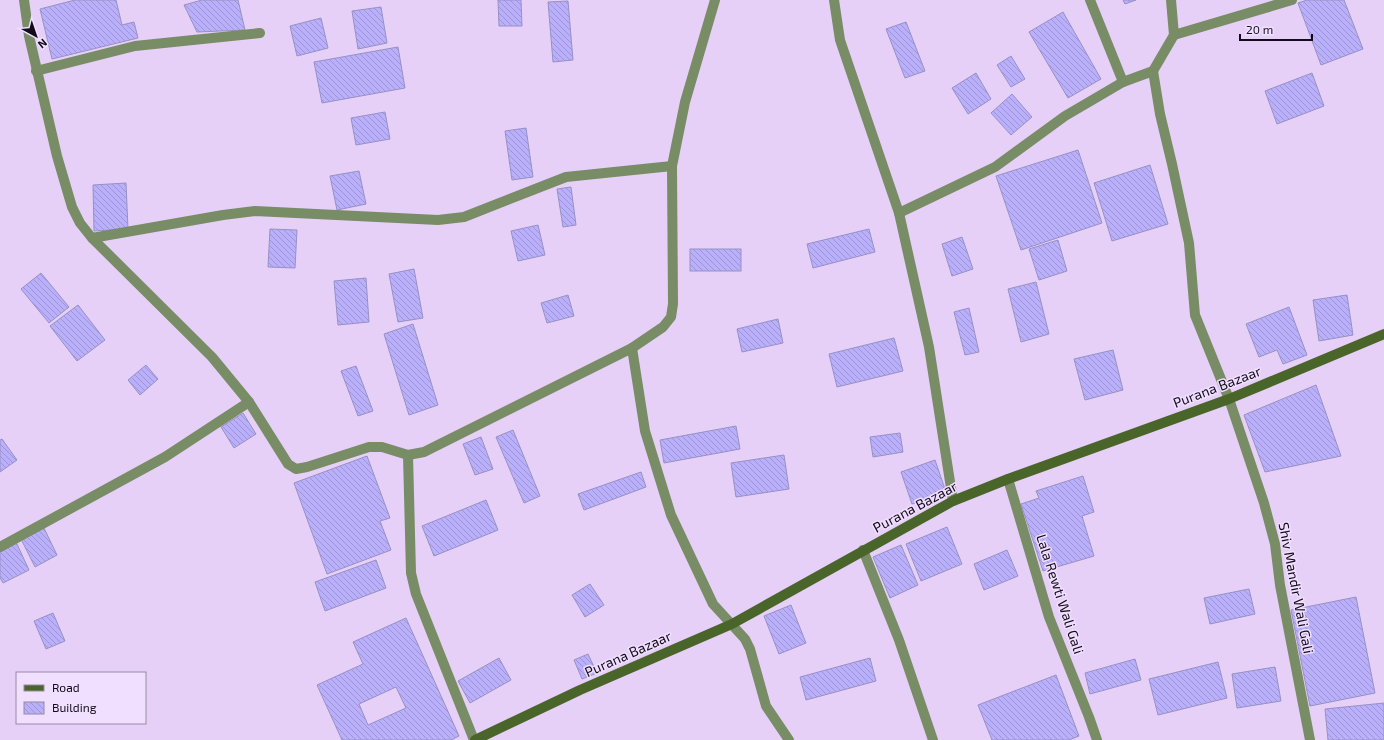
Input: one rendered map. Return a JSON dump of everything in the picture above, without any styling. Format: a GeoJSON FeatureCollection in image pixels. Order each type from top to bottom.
{"type":"FeatureCollection","features":[{"type":"Feature","properties":{"kind":"street"},"geometry":{"type":"LineString","coordinates":[[24,0],[36,71],[57,156],[72,207],[80,223],[92,238],[212,357],[249,402],[288,464],[296,468],[307,467],[370,447],[382,447],[408,455],[424,452],[632,348],[663,328],[671,317],[673,304],[672,166],[685,102],[715,0]]}},
{"type":"Feature","properties":{"kind":"street"},"geometry":{"type":"LineString","coordinates":[[834,0],[840,40],[899,214],[929,347],[953,501]]}},
{"type":"Feature","properties":{"kind":"street"},"geometry":{"type":"LineString","coordinates":[[1090,0],[1123,82]]}},
{"type":"Feature","properties":{"kind":"street"},"geometry":{"type":"LineString","coordinates":[[899,214],[995,167],[1065,116],[1123,82],[1153,71],[1174,36],[1171,0]]}},
{"type":"Feature","properties":{"kind":"street"},"geometry":{"type":"LineString","coordinates":[[1174,36],[1292,0]]}},
{"type":"Feature","properties":{"kind":"street"},"geometry":{"type":"LineString","coordinates":[[36,71],[136,46],[260,33]]}},
{"type":"Feature","properties":{"kind":"street","name":"Shiv Mandir Wali Gali"},"geometry":{"type":"LineString","coordinates":[[1153,71],[1160,114],[1188,243],[1195,315],[1229,399],[1264,503],[1275,544],[1280,585],[1310,740]]}},
{"type":"Feature","properties":{"kind":"street"},"geometry":{"type":"LineString","coordinates":[[92,238],[223,215],[255,211],[438,220],[464,217],[566,177],[672,166]]}},
{"type":"Feature","properties":{"kind":"street","name":"Purana Bazaar"},"geometry":{"type":"LineString","coordinates":[[474,740],[580,690],[732,624],[953,501],[1008,479],[1229,399],[1384,334]]}},
{"type":"Feature","properties":{"kind":"street"},"geometry":{"type":"LineString","coordinates":[[632,348],[645,431],[671,516],[713,604],[745,639],[750,649],[766,706],[789,740]]}},
{"type":"Feature","properties":{"kind":"street"},"geometry":{"type":"LineString","coordinates":[[0,546],[165,457],[249,402]]}},
{"type":"Feature","properties":{"kind":"street"},"geometry":{"type":"LineString","coordinates":[[408,455],[411,573],[416,594],[474,740]]}},
{"type":"Feature","properties":{"kind":"street","name":"Lala Rewti Wali Gali"},"geometry":{"type":"LineString","coordinates":[[1008,479],[1049,617],[1097,740]]}},
{"type":"Feature","properties":{"kind":"street"},"geometry":{"type":"LineString","coordinates":[[863,550],[899,640],[933,740]]}},
{"type":"Feature","properties":{"kind":"building"},"geometry":{"type":"Polygon","coordinates":[[[75,0],[116,0],[122,25],[134,22],[138,38],[52,59],[40,9],[75,0]]]}},
{"type":"Feature","properties":{"kind":"building"},"geometry":{"type":"Polygon","coordinates":[[[202,0],[238,0],[245,30],[197,32],[184,5],[202,0]]]}},
{"type":"Feature","properties":{"kind":"building"},"geometry":{"type":"Polygon","coordinates":[[[498,0],[521,0],[522,26],[499,26],[498,0]]]}},
{"type":"Feature","properties":{"kind":"building"},"geometry":{"type":"Polygon","coordinates":[[[1123,0],[1136,0],[1125,4],[1123,0]]]}},
{"type":"Feature","properties":{"kind":"building"},"geometry":{"type":"Polygon","coordinates":[[[1307,0],[1344,0],[1363,49],[1321,65],[1298,3],[1307,0]]]}},
{"type":"Feature","properties":{"kind":"building"},"geometry":{"type":"Polygon","coordinates":[[[568,1],[573,60],[553,62],[548,2],[568,1]]]}},
{"type":"Feature","properties":{"kind":"building"},"geometry":{"type":"Polygon","coordinates":[[[381,7],[387,43],[358,49],[352,11],[381,7]]]}},
{"type":"Feature","properties":{"kind":"building"},"geometry":{"type":"Polygon","coordinates":[[[1063,12],[1101,79],[1068,98],[1029,32],[1063,12]]]}},
{"type":"Feature","properties":{"kind":"building"},"geometry":{"type":"Polygon","coordinates":[[[321,18],[328,48],[297,56],[290,26],[321,18]]]}},
{"type":"Feature","properties":{"kind":"building"},"geometry":{"type":"Polygon","coordinates":[[[906,22],[925,71],[905,78],[886,29],[906,22]]]}},
{"type":"Feature","properties":{"kind":"building"},"geometry":{"type":"Polygon","coordinates":[[[398,47],[405,88],[322,103],[314,62],[398,47]]]}},
{"type":"Feature","properties":{"kind":"building"},"geometry":{"type":"Polygon","coordinates":[[[1011,56],[1025,79],[1011,87],[997,65],[1011,56]]]}},
{"type":"Feature","properties":{"kind":"building"},"geometry":{"type":"Polygon","coordinates":[[[976,73],[991,99],[968,114],[952,88],[976,73]]]}},
{"type":"Feature","properties":{"kind":"building"},"geometry":{"type":"Polygon","coordinates":[[[1312,73],[1324,106],[1277,124],[1265,91],[1312,73]]]}},
{"type":"Feature","properties":{"kind":"building"},"geometry":{"type":"Polygon","coordinates":[[[1012,94],[1032,117],[1011,135],[991,113],[1012,94]]]}},
{"type":"Feature","properties":{"kind":"building"},"geometry":{"type":"Polygon","coordinates":[[[385,112],[390,139],[356,145],[351,118],[385,112]]]}},
{"type":"Feature","properties":{"kind":"building"},"geometry":{"type":"Polygon","coordinates":[[[526,128],[533,177],[512,180],[505,131],[526,128]]]}},
{"type":"Feature","properties":{"kind":"building"},"geometry":{"type":"Polygon","coordinates":[[[1078,150],[1102,223],[1021,250],[996,176],[1078,150]]]}},
{"type":"Feature","properties":{"kind":"building"},"geometry":{"type":"Polygon","coordinates":[[[1150,165],[1168,224],[1112,241],[1094,183],[1150,165]]]}},
{"type":"Feature","properties":{"kind":"building"},"geometry":{"type":"Polygon","coordinates":[[[359,171],[366,204],[337,210],[330,176],[359,171]]]}},
{"type":"Feature","properties":{"kind":"building"},"geometry":{"type":"Polygon","coordinates":[[[126,183],[128,229],[94,231],[93,185],[126,183]]]}},
{"type":"Feature","properties":{"kind":"building"},"geometry":{"type":"Polygon","coordinates":[[[571,187],[576,225],[563,227],[557,189],[571,187]]]}},
{"type":"Feature","properties":{"kind":"building"},"geometry":{"type":"Polygon","coordinates":[[[538,225],[545,255],[518,261],[511,231],[538,225]]]}},
{"type":"Feature","properties":{"kind":"building"},"geometry":{"type":"Polygon","coordinates":[[[270,229],[297,230],[295,268],[268,267],[270,229]]]}},
{"type":"Feature","properties":{"kind":"building"},"geometry":{"type":"Polygon","coordinates":[[[869,229],[875,252],[813,268],[807,244],[869,229]]]}},
{"type":"Feature","properties":{"kind":"building"},"geometry":{"type":"Polygon","coordinates":[[[962,237],[973,269],[952,276],[942,244],[962,237]]]}},
{"type":"Feature","properties":{"kind":"building"},"geometry":{"type":"Polygon","coordinates":[[[1058,240],[1067,271],[1039,280],[1029,249],[1058,240]]]}},
{"type":"Feature","properties":{"kind":"building"},"geometry":{"type":"Polygon","coordinates":[[[690,249],[741,249],[741,271],[690,271],[690,249]]]}},
{"type":"Feature","properties":{"kind":"building"},"geometry":{"type":"Polygon","coordinates":[[[414,269],[423,318],[398,322],[389,274],[414,269]]]}},
{"type":"Feature","properties":{"kind":"building"},"geometry":{"type":"Polygon","coordinates":[[[41,273],[69,307],[49,323],[21,289],[41,273]]]}},
{"type":"Feature","properties":{"kind":"building"},"geometry":{"type":"Polygon","coordinates":[[[366,278],[369,322],[338,325],[334,281],[366,278]]]}},
{"type":"Feature","properties":{"kind":"building"},"geometry":{"type":"Polygon","coordinates":[[[1036,282],[1049,334],[1021,342],[1008,289],[1036,282]]]}},
{"type":"Feature","properties":{"kind":"building"},"geometry":{"type":"Polygon","coordinates":[[[568,295],[574,316],[547,323],[541,303],[568,295]]]}},
{"type":"Feature","properties":{"kind":"building"},"geometry":{"type":"Polygon","coordinates":[[[1347,295],[1353,335],[1319,341],[1313,300],[1347,295]]]}},
{"type":"Feature","properties":{"kind":"building"},"geometry":{"type":"Polygon","coordinates":[[[78,305],[105,340],[77,361],[50,326],[78,305]]]}},
{"type":"Feature","properties":{"kind":"building"},"geometry":{"type":"Polygon","coordinates":[[[1289,307],[1307,355],[1283,364],[1277,350],[1259,357],[1246,324],[1289,307]]]}},
{"type":"Feature","properties":{"kind":"building"},"geometry":{"type":"Polygon","coordinates":[[[969,308],[979,352],[965,355],[954,312],[969,308]]]}},
{"type":"Feature","properties":{"kind":"building"},"geometry":{"type":"Polygon","coordinates":[[[778,319],[783,343],[742,352],[737,329],[778,319]]]}},
{"type":"Feature","properties":{"kind":"building"},"geometry":{"type":"Polygon","coordinates":[[[413,324],[438,405],[409,415],[384,334],[413,324]]]}},
{"type":"Feature","properties":{"kind":"building"},"geometry":{"type":"Polygon","coordinates":[[[894,338],[903,371],[837,387],[829,354],[894,338]]]}},
{"type":"Feature","properties":{"kind":"building"},"geometry":{"type":"Polygon","coordinates":[[[1113,350],[1123,390],[1085,400],[1074,359],[1113,350]]]}},
{"type":"Feature","properties":{"kind":"building"},"geometry":{"type":"Polygon","coordinates":[[[146,365],[158,379],[140,395],[128,380],[146,365]]]}},
{"type":"Feature","properties":{"kind":"building"},"geometry":{"type":"Polygon","coordinates":[[[356,366],[373,411],[358,416],[341,371],[356,366]]]}},
{"type":"Feature","properties":{"kind":"building"},"geometry":{"type":"Polygon","coordinates":[[[1316,385],[1341,456],[1265,472],[1244,415],[1316,385]]]}},
{"type":"Feature","properties":{"kind":"building"},"geometry":{"type":"Polygon","coordinates":[[[243,413],[256,434],[234,448],[221,427],[243,413]]]}},
{"type":"Feature","properties":{"kind":"building"},"geometry":{"type":"Polygon","coordinates":[[[736,426],[740,449],[664,463],[660,440],[736,426]]]}},
{"type":"Feature","properties":{"kind":"building"},"geometry":{"type":"Polygon","coordinates":[[[513,430],[540,496],[524,503],[496,437],[513,430]]]}},
{"type":"Feature","properties":{"kind":"building"},"geometry":{"type":"Polygon","coordinates":[[[900,433],[903,452],[873,457],[870,437],[900,433]]]}},
{"type":"Feature","properties":{"kind":"building"},"geometry":{"type":"Polygon","coordinates":[[[481,437],[493,469],[475,475],[463,444],[481,437]]]}},
{"type":"Feature","properties":{"kind":"building"},"geometry":{"type":"Polygon","coordinates":[[[2,439],[17,460],[0,472],[0,440],[2,439]]]}},
{"type":"Feature","properties":{"kind":"building"},"geometry":{"type":"Polygon","coordinates":[[[784,455],[789,489],[736,497],[731,463],[784,455]]]}},
{"type":"Feature","properties":{"kind":"building"},"geometry":{"type":"Polygon","coordinates":[[[367,456],[390,518],[380,521],[391,550],[327,574],[294,483],[367,456]]]}},
{"type":"Feature","properties":{"kind":"building"},"geometry":{"type":"Polygon","coordinates":[[[935,460],[946,492],[912,504],[901,472],[935,460]]]}},
{"type":"Feature","properties":{"kind":"building"},"geometry":{"type":"Polygon","coordinates":[[[641,472],[646,487],[584,510],[578,494],[641,472]]]}},
{"type":"Feature","properties":{"kind":"building"},"geometry":{"type":"Polygon","coordinates":[[[1083,476],[1094,512],[1082,516],[1094,556],[1043,571],[1021,504],[1039,498],[1036,491],[1083,476]]]}},
{"type":"Feature","properties":{"kind":"building"},"geometry":{"type":"Polygon","coordinates":[[[486,500],[498,530],[434,556],[422,526],[486,500]]]}},
{"type":"Feature","properties":{"kind":"building"},"geometry":{"type":"Polygon","coordinates":[[[43,526],[57,555],[35,567],[20,537],[43,526]]]}},
{"type":"Feature","properties":{"kind":"building"},"geometry":{"type":"Polygon","coordinates":[[[947,527],[962,564],[921,581],[906,544],[947,527]]]}},
{"type":"Feature","properties":{"kind":"building"},"geometry":{"type":"Polygon","coordinates":[[[16,542],[29,570],[3,583],[0,578],[0,550],[16,542]]]}},
{"type":"Feature","properties":{"kind":"building"},"geometry":{"type":"Polygon","coordinates":[[[901,545],[918,585],[890,598],[873,557],[901,545]]]}},
{"type":"Feature","properties":{"kind":"building"},"geometry":{"type":"Polygon","coordinates":[[[1007,550],[1018,576],[984,590],[974,564],[1007,550]]]}},
{"type":"Feature","properties":{"kind":"building"},"geometry":{"type":"Polygon","coordinates":[[[376,560],[386,588],[325,611],[315,582],[376,560]]]}},
{"type":"Feature","properties":{"kind":"building"},"geometry":{"type":"Polygon","coordinates":[[[590,584],[604,605],[585,617],[572,595],[590,584]]]}},
{"type":"Feature","properties":{"kind":"building"},"geometry":{"type":"Polygon","coordinates":[[[1249,589],[1255,614],[1210,624],[1204,598],[1249,589]]]}},
{"type":"Feature","properties":{"kind":"building"},"geometry":{"type":"Polygon","coordinates":[[[1356,597],[1375,693],[1310,706],[1291,610],[1356,597]]]}},
{"type":"Feature","properties":{"kind":"building"},"geometry":{"type":"Polygon","coordinates":[[[791,605],[806,643],[779,654],[764,616],[791,605]]]}},
{"type":"Feature","properties":{"kind":"building"},"geometry":{"type":"Polygon","coordinates":[[[53,613],[65,641],[46,649],[34,621],[53,613]]]}},
{"type":"Feature","properties":{"kind":"building"},"geometry":{"type":"Polygon","coordinates":[[[406,618],[459,736],[451,740],[342,740],[317,685],[363,664],[353,642],[406,618]],[[396,687],[359,704],[368,725],[406,708],[396,687]]]}},
{"type":"Feature","properties":{"kind":"building"},"geometry":{"type":"Polygon","coordinates":[[[588,654],[597,673],[582,679],[574,660],[588,654]]]}},
{"type":"Feature","properties":{"kind":"building"},"geometry":{"type":"Polygon","coordinates":[[[499,658],[511,680],[470,703],[458,681],[499,658]]]}},
{"type":"Feature","properties":{"kind":"building"},"geometry":{"type":"Polygon","coordinates":[[[870,658],[876,681],[806,700],[800,677],[870,658]]]}},
{"type":"Feature","properties":{"kind":"building"},"geometry":{"type":"Polygon","coordinates":[[[1135,659],[1141,680],[1090,694],[1085,673],[1135,659]]]}},
{"type":"Feature","properties":{"kind":"building"},"geometry":{"type":"Polygon","coordinates":[[[1218,662],[1227,698],[1158,715],[1149,679],[1218,662]]]}},
{"type":"Feature","properties":{"kind":"building"},"geometry":{"type":"Polygon","coordinates":[[[1275,667],[1281,701],[1237,708],[1232,674],[1275,667]]]}},
{"type":"Feature","properties":{"kind":"building"},"geometry":{"type":"Polygon","coordinates":[[[1056,675],[1079,736],[1069,740],[992,740],[978,705],[1056,675]]]}},
{"type":"Feature","properties":{"kind":"building"},"geometry":{"type":"Polygon","coordinates":[[[1384,703],[1384,740],[1328,740],[1325,709],[1384,703]]]}}]}
